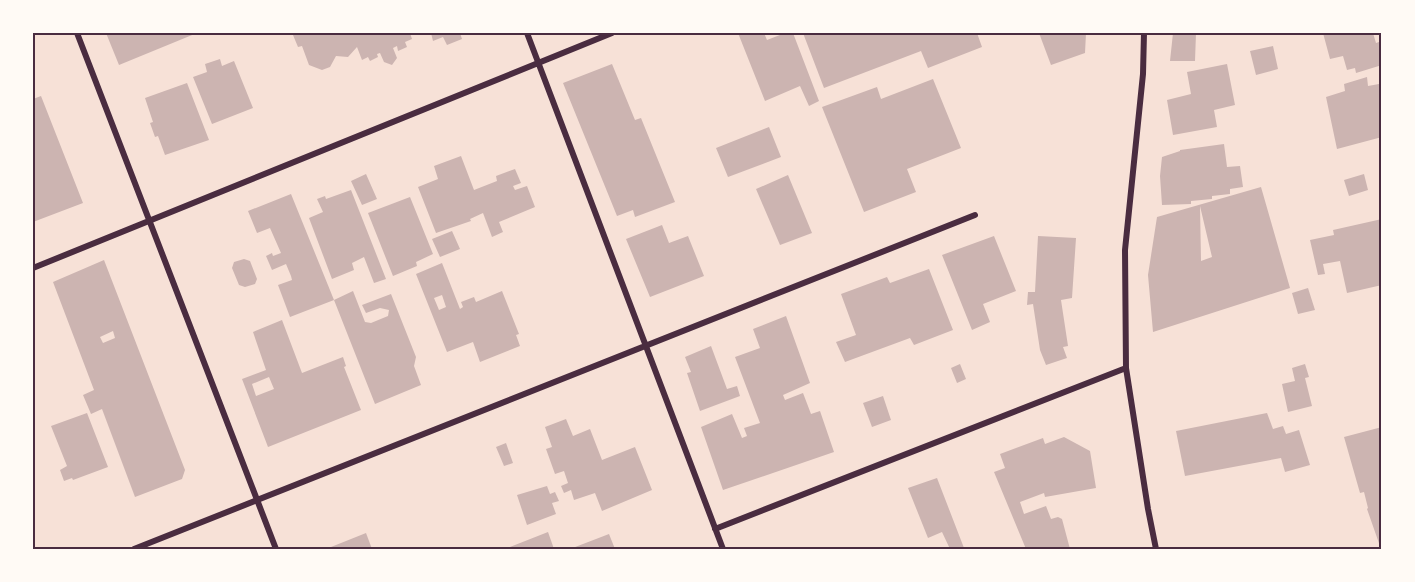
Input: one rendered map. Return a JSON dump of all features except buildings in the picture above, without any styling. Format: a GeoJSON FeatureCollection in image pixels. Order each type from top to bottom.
{"type":"FeatureCollection","features":[{"type":"Feature","properties":{"kind":"street"},"geometry":{"type":"LineString","coordinates":[[77,33],[276,549]]}},
{"type":"Feature","properties":{"kind":"street"},"geometry":{"type":"LineString","coordinates":[[527,33],[723,549]]}},
{"type":"Feature","properties":{"kind":"street"},"geometry":{"type":"LineString","coordinates":[[33,268],[612,33]]}},
{"type":"Feature","properties":{"kind":"street"},"geometry":{"type":"LineString","coordinates":[[1144,33],[1143,74],[1125,250],[1125,368],[1156,549]]}},
{"type":"Feature","properties":{"kind":"street"},"geometry":{"type":"LineString","coordinates":[[134,549],[975,215]]}},
{"type":"Feature","properties":{"kind":"street"},"geometry":{"type":"LineString","coordinates":[[715,529],[1125,368]]}}]}
